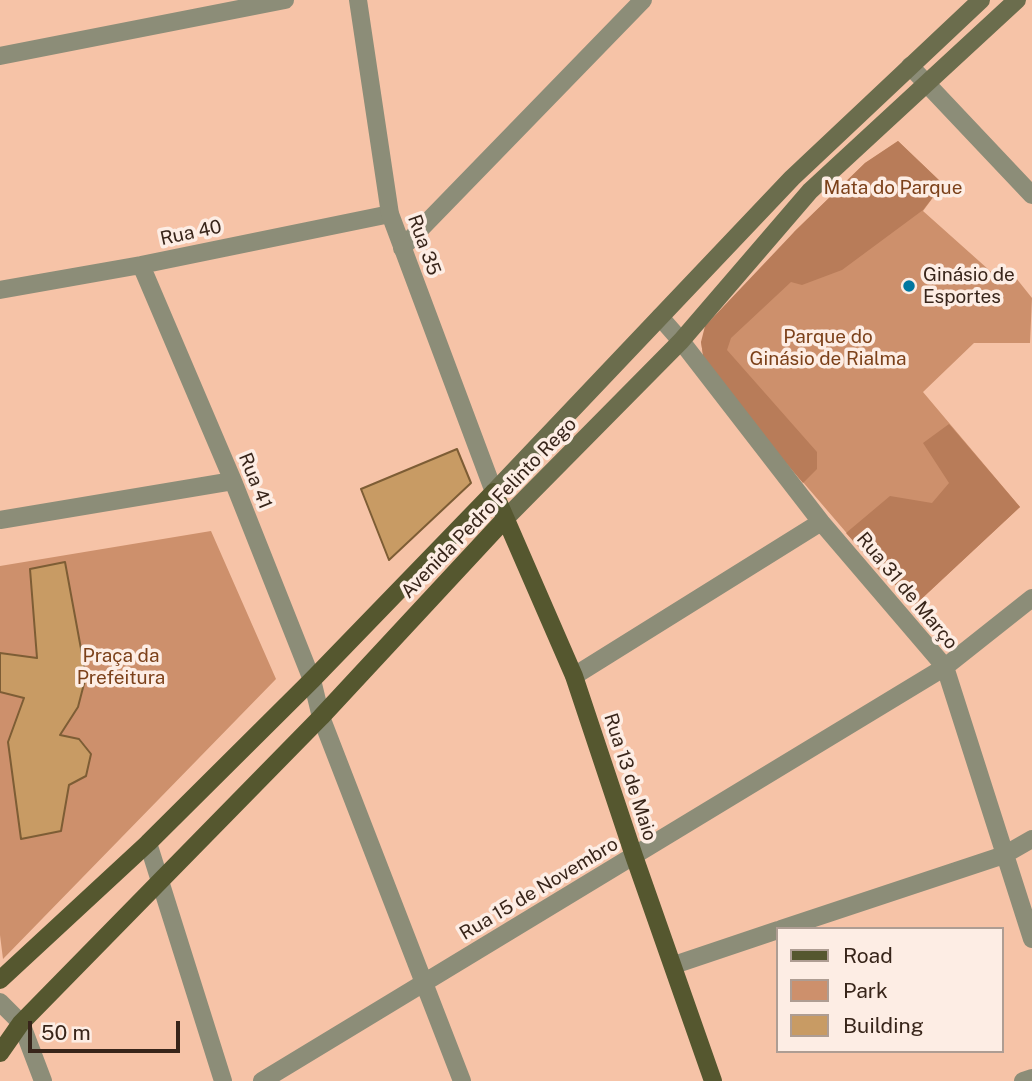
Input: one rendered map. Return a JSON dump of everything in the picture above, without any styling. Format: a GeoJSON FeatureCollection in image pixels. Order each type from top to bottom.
{"type":"FeatureCollection","features":[{"type":"Feature","properties":{"kind":"main road","name":"Avenida Pedro Felinto Rego"},"geometry":{"type":"LineString","coordinates":[[0,980],[148,843],[312,680],[792,178],[981,0]]}},
{"type":"Feature","properties":{"kind":"main road","name":"Avenida Pedro Felinto Rego"},"geometry":{"type":"LineString","coordinates":[[0,1053],[21,1023],[321,717],[504,520],[681,341],[810,191],[928,85],[1017,0]]}},
{"type":"Feature","properties":{"kind":"main road","name":"Rua 13 de Maio"},"geometry":{"type":"LineString","coordinates":[[494,492],[574,676],[713,1081]]}},
{"type":"Feature","properties":{"kind":"street"},"geometry":{"type":"LineString","coordinates":[[0,55],[285,0]]}},
{"type":"Feature","properties":{"kind":"street","name":"Rua 35"},"geometry":{"type":"LineString","coordinates":[[358,0],[390,214],[494,492]]}},
{"type":"Feature","properties":{"kind":"street"},"geometry":{"type":"LineString","coordinates":[[402,248],[643,0]]}},
{"type":"Feature","properties":{"kind":"street"},"geometry":{"type":"LineString","coordinates":[[910,66],[1032,195]]}},
{"type":"Feature","properties":{"kind":"street","name":"Rua 40"},"geometry":{"type":"LineString","coordinates":[[0,290],[141,265],[390,214]]}},
{"type":"Feature","properties":{"kind":"street","name":"Rua 41"},"geometry":{"type":"LineString","coordinates":[[141,265],[233,481],[312,680],[321,717],[462,1081]]}},
{"type":"Feature","properties":{"kind":"street","name":"Rua 31 de Março"},"geometry":{"type":"LineString","coordinates":[[660,317],[821,522],[945,667],[1032,939]]}},
{"type":"Feature","properties":{"kind":"street"},"geometry":{"type":"LineString","coordinates":[[0,520],[233,481]]}},
{"type":"Feature","properties":{"kind":"street"},"geometry":{"type":"LineString","coordinates":[[574,676],[821,522]]}},
{"type":"Feature","properties":{"kind":"street","name":"Rua 15 de Novembro"},"geometry":{"type":"LineString","coordinates":[[262,1081],[945,667],[1032,598]]}},
{"type":"Feature","properties":{"kind":"street"},"geometry":{"type":"LineString","coordinates":[[786,927],[1004,855],[1032,839]]}},
{"type":"Feature","properties":{"kind":"street"},"geometry":{"type":"LineString","coordinates":[[148,843],[223,1081]]}},
{"type":"Feature","properties":{"kind":"street"},"geometry":{"type":"LineString","coordinates":[[674,965],[776,930]]}},
{"type":"Feature","properties":{"kind":"street"},"geometry":{"type":"LineString","coordinates":[[0,1002],[21,1023],[43,1081]]}},
{"type":"Feature","properties":{"kind":"street"},"geometry":{"type":"LineString","coordinates":[[1023,1081],[1032,1078]]}},
{"type":"Feature","properties":{"kind":"green space","name":"Parque do Ginásio de Rialma"},"geometry":{"type":"Polygon","coordinates":[[[898,141],[943,184],[923,211],[998,278],[1012,273],[1032,298],[1030,343],[974,343],[923,392],[1020,507],[916,604],[875,566],[705,368],[701,342],[795,231],[865,163],[898,141]]]}},
{"type":"Feature","properties":{"kind":"green space","name":"Mata do Parque"},"geometry":{"type":"Polygon","coordinates":[[[898,141],[943,184],[923,210],[842,270],[802,285],[791,282],[731,338],[727,350],[817,452],[817,469],[803,483],[705,368],[701,342],[705,326],[795,231],[865,163],[898,141]]]}},
{"type":"Feature","properties":{"kind":"green space"},"geometry":{"type":"Polygon","coordinates":[[[949,424],[1020,507],[916,604],[877,568],[846,533],[890,496],[932,503],[949,483],[923,443],[949,424]]]}},
{"type":"Feature","properties":{"kind":"green space","name":"Praça da Prefeitura"},"geometry":{"type":"Polygon","coordinates":[[[211,531],[276,679],[3,959],[0,935],[0,566],[211,531]]]}},
{"type":"Feature","properties":{"kind":"building"},"geometry":{"type":"Polygon","coordinates":[[[457,449],[471,483],[389,560],[361,489],[457,449]]]}},
{"type":"Feature","properties":{"kind":"building"},"geometry":{"type":"Polygon","coordinates":[[[65,562],[86,676],[78,707],[60,735],[79,739],[91,754],[86,776],[69,785],[61,831],[21,839],[8,742],[24,698],[0,692],[0,653],[37,658],[30,569],[65,562]]]}},
{"type":"Feature","properties":{"kind":"place","name":"Ginásio de Esportes"},"geometry":{"type":"Point","coordinates":[909,286]}}]}
